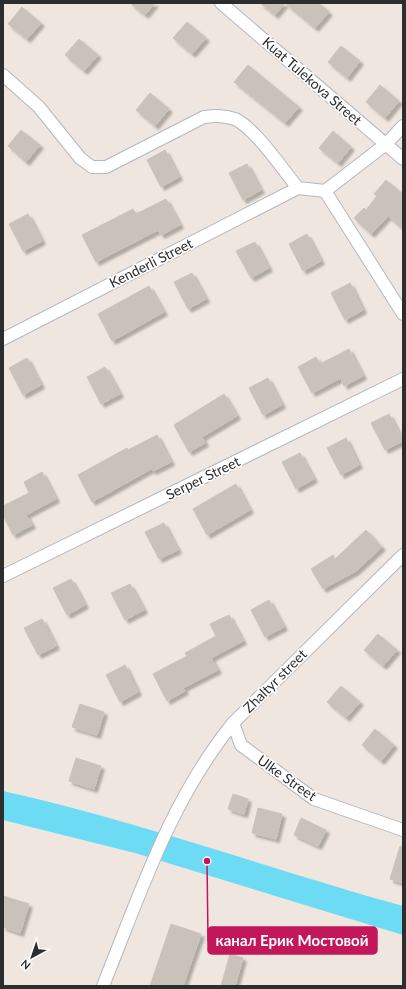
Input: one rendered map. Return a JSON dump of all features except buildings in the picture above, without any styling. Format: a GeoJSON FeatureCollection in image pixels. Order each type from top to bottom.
{"type":"FeatureCollection","features":[{"type":"Feature","properties":{"kind":"street","name":"Kuat Tulekova Street"},"geometry":{"type":"LineString","coordinates":[[221,3],[403,159]]}},
{"type":"Feature","properties":{"kind":"street"},"geometry":{"type":"LineString","coordinates":[[3,75],[39,107],[80,158],[92,167],[106,167],[204,117],[221,115],[235,119],[249,128],[298,188],[325,191],[386,144],[403,126]]}},
{"type":"Feature","properties":{"kind":"street","name":"Kenderli Street"},"geometry":{"type":"LineString","coordinates":[[3,339],[298,188]]}},
{"type":"Feature","properties":{"kind":"street"},"geometry":{"type":"LineString","coordinates":[[325,191],[403,314]]}},
{"type":"Feature","properties":{"kind":"street","name":"Serper Street"},"geometry":{"type":"LineString","coordinates":[[3,576],[403,380]]}},
{"type":"Feature","properties":{"kind":"street","name":"Zhaltyr street"},"geometry":{"type":"LineString","coordinates":[[103,986],[169,824],[185,792],[212,749],[233,723],[403,555]]}},
{"type":"Feature","properties":{"kind":"street","name":"Ulke Street"},"geometry":{"type":"LineString","coordinates":[[233,723],[241,746],[314,799],[403,830]]}},
{"type":"Feature","properties":{"kind":"water"},"geometry":{"type":"Polygon","coordinates":[[[3,791],[104,816],[403,906],[403,935],[135,853],[3,820],[3,791]]]}},
{"type":"Feature","properties":{"kind":"place","name":"канал Ерик Мостовой"},"geometry":{"type":"Point","coordinates":[207,861]}}]}
